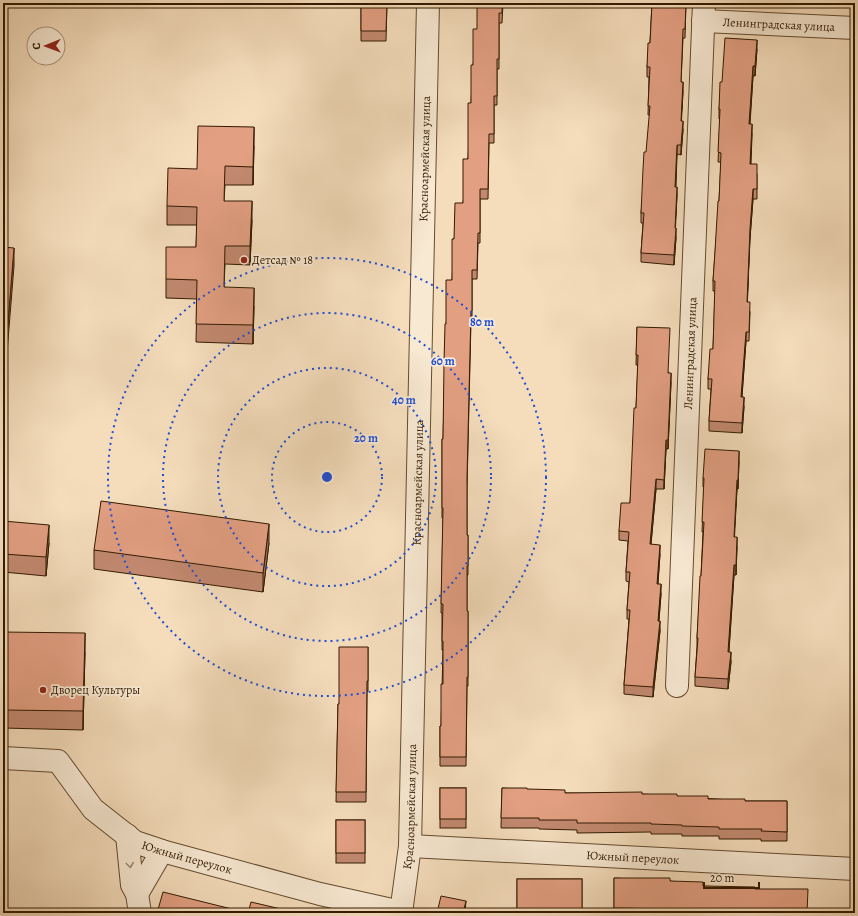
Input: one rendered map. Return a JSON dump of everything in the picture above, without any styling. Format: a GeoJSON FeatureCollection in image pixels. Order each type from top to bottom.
{"type":"FeatureCollection","features":[{"type":"Feature","properties":{"kind":"street","name":"Красноармейская улица"},"geometry":{"type":"LineString","coordinates":[[401,912],[410,846],[428,3]]}},
{"type":"Feature","properties":{"kind":"street","name":"Ленинградская улица"},"geometry":{"type":"LineString","coordinates":[[677,686],[704,12],[855,28]]}},
{"type":"Feature","properties":{"kind":"street","name":"Южный переулок"},"geometry":{"type":"LineString","coordinates":[[3,758],[58,761],[93,809],[135,842],[162,851],[320,894],[401,912]]}},
{"type":"Feature","properties":{"kind":"street"},"geometry":{"type":"LineString","coordinates":[[127,835],[132,885],[138,904]]}},
{"type":"Feature","properties":{"kind":"street","name":"Южный переулок"},"geometry":{"type":"LineString","coordinates":[[410,846],[855,869]]}},
{"type":"Feature","properties":{"kind":"street"},"geometry":{"type":"LineString","coordinates":[[138,904],[162,851]]}},
{"type":"Feature","properties":{"kind":"building"},"geometry":{"type":"Polygon","coordinates":[[[361,3],[387,3],[386,31],[361,31],[361,3]]]}},
{"type":"Feature","properties":{"kind":"building"},"geometry":{"type":"Polygon","coordinates":[[[477,3],[502,3],[502,13],[499,13],[499,59],[497,59],[497,96],[494,96],[494,134],[489,134],[488,189],[480,189],[480,233],[478,233],[477,270],[472,270],[467,478],[468,677],[466,757],[440,757],[441,684],[443,684],[443,604],[441,604],[443,508],[442,439],[446,280],[452,280],[452,239],[454,239],[455,203],[463,203],[463,159],[468,159],[468,103],[471,103],[473,29],[477,29],[477,3]]]}},
{"type":"Feature","properties":{"kind":"building"},"geometry":{"type":"Polygon","coordinates":[[[652,3],[686,3],[685,29],[683,29],[681,82],[683,82],[681,121],[683,121],[681,145],[677,145],[675,187],[677,187],[676,228],[674,255],[641,253],[644,213],[641,213],[644,152],[646,152],[650,106],[648,106],[650,67],[647,67],[652,3]]]}},
{"type":"Feature","properties":{"kind":"building"},"geometry":{"type":"Polygon","coordinates":[[[725,38],[757,40],[755,66],[753,66],[749,124],[752,124],[750,164],[757,164],[757,189],[753,189],[750,229],[747,302],[750,302],[749,332],[746,332],[741,397],[744,397],[742,423],[709,421],[712,379],[708,379],[710,349],[713,349],[715,281],[713,281],[721,153],[718,152],[720,82],[722,82],[725,38]]]}},
{"type":"Feature","properties":{"kind":"building"},"geometry":{"type":"Polygon","coordinates":[[[198,126],[254,127],[253,167],[225,166],[224,201],[252,201],[250,246],[225,246],[224,287],[254,288],[253,325],[196,324],[197,280],[166,279],[166,247],[196,247],[197,207],[167,206],[168,168],[197,169],[198,126]]]}},
{"type":"Feature","properties":{"kind":"building"},"geometry":{"type":"Polygon","coordinates":[[[3,247],[14,248],[3,384],[3,247]]]}},
{"type":"Feature","properties":{"kind":"building"},"geometry":{"type":"Polygon","coordinates":[[[637,327],[670,328],[668,373],[671,373],[668,440],[666,440],[664,480],[656,479],[650,544],[660,545],[657,584],[661,584],[658,621],[660,621],[653,687],[624,685],[630,610],[627,610],[630,572],[626,572],[629,532],[619,531],[621,503],[630,503],[634,408],[636,408],[638,355],[636,355],[637,327]]]}},
{"type":"Feature","properties":{"kind":"building"},"geometry":{"type":"Polygon","coordinates":[[[705,449],[739,451],[734,537],[737,537],[736,565],[734,565],[728,652],[731,652],[728,679],[695,677],[704,522],[702,522],[705,449]]]}},
{"type":"Feature","properties":{"kind":"building"},"geometry":{"type":"Polygon","coordinates":[[[101,501],[269,524],[263,573],[94,550],[101,501]]]}},
{"type":"Feature","properties":{"kind":"building"},"geometry":{"type":"Polygon","coordinates":[[[3,521],[49,525],[46,557],[3,554],[3,521]]]}},
{"type":"Feature","properties":{"kind":"building","name":"Дворец Культуры"},"geometry":{"type":"Polygon","coordinates":[[[3,632],[85,633],[83,711],[3,710],[3,632]]]}},
{"type":"Feature","properties":{"kind":"building"},"geometry":{"type":"Polygon","coordinates":[[[339,647],[368,647],[366,792],[336,792],[339,647]]]}},
{"type":"Feature","properties":{"kind":"building"},"geometry":{"type":"Polygon","coordinates":[[[440,788],[466,788],[466,819],[440,819],[440,788]]]}},
{"type":"Feature","properties":{"kind":"building"},"geometry":{"type":"Polygon","coordinates":[[[502,788],[565,790],[565,793],[642,792],[642,794],[708,796],[708,799],[787,801],[787,832],[761,831],[762,829],[719,829],[719,827],[651,823],[577,823],[577,820],[501,818],[502,788]]]}},
{"type":"Feature","properties":{"kind":"building"},"geometry":{"type":"Polygon","coordinates":[[[336,820],[365,820],[365,853],[336,853],[336,820]]]}},
{"type":"Feature","properties":{"kind":"building"},"geometry":{"type":"Polygon","coordinates":[[[614,878],[670,878],[670,881],[703,882],[703,886],[755,887],[755,889],[808,889],[807,913],[677,912],[677,909],[614,908],[614,878]]]}},
{"type":"Feature","properties":{"kind":"building"},"geometry":{"type":"Polygon","coordinates":[[[517,879],[582,879],[582,909],[517,909],[517,879]]]}},
{"type":"Feature","properties":{"kind":"building"},"geometry":{"type":"Polygon","coordinates":[[[163,892],[248,913],[157,913],[163,892]]]}},
{"type":"Feature","properties":{"kind":"building"},"geometry":{"type":"Polygon","coordinates":[[[441,896],[466,901],[463,913],[437,913],[441,896]]]}},
{"type":"Feature","properties":{"kind":"building"},"geometry":{"type":"Polygon","coordinates":[[[251,902],[298,913],[248,913],[251,902]]]}},
{"type":"Feature","properties":{"kind":"place","name":"Детсад № 18"},"geometry":{"type":"Point","coordinates":[244,260]}},
{"type":"Feature","properties":{"kind":"place","name":"Дворец Культуры"},"geometry":{"type":"Point","coordinates":[43,690]}}]}
